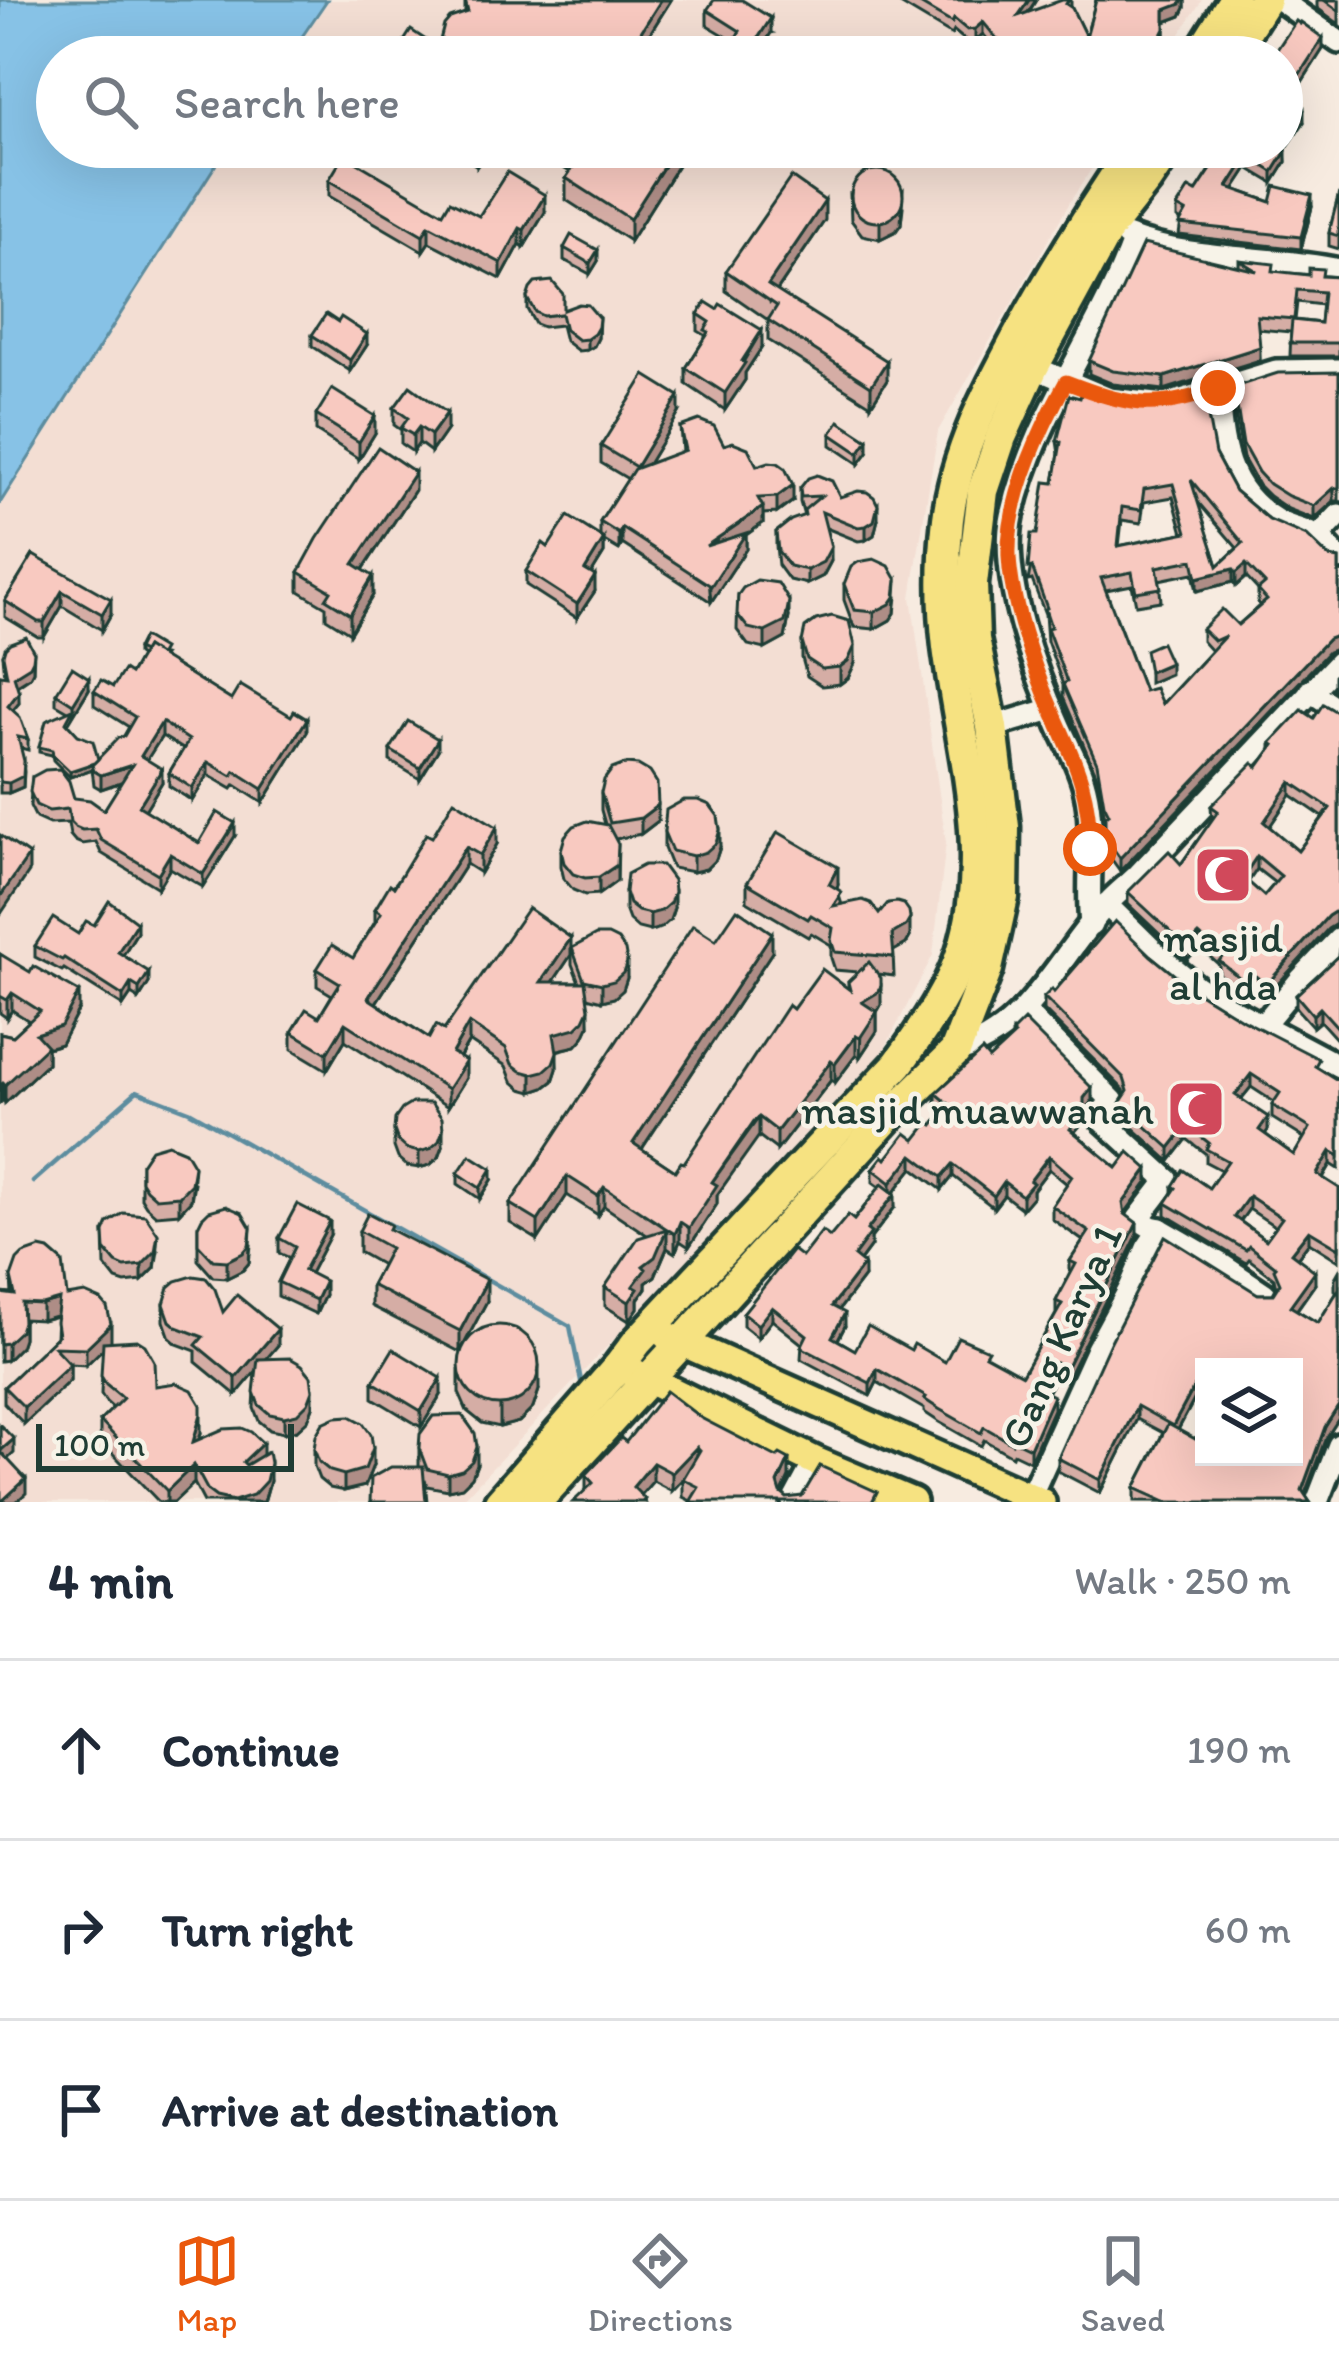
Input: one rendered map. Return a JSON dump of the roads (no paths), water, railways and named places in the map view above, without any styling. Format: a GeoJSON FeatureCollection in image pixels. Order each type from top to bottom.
{"type":"FeatureCollection","features":[{"type":"Feature","properties":{"kind":"highway"},"geometry":{"type":"LineString","coordinates":[[1211,36],[1234,0]]}},
{"type":"Feature","properties":{"kind":"highway"},"geometry":{"type":"LineString","coordinates":[[1242,36],[1265,0]]}},
{"type":"Feature","properties":{"kind":"highway"},"geometry":{"type":"LineString","coordinates":[[536,1502],[887,1118],[955,1052],[987,969],[1003,897],[1004,827],[992,727],[974,639],[972,584],[983,491],[1084,221],[1121,168]]}},
{"type":"Feature","properties":{"kind":"highway"},"geometry":{"type":"LineString","coordinates":[[500,1502],[637,1342],[898,1064],[961,956],[973,908],[977,848],[973,792],[948,647],[943,578],[948,514],[959,466],[983,399],[1048,311],[1121,234],[1155,168]]}},
{"type":"Feature","properties":{"kind":"main road"},"geometry":{"type":"LineString","coordinates":[[652,1328],[1036,1500]]}},
{"type":"Feature","properties":{"kind":"main road"},"geometry":{"type":"LineString","coordinates":[[620,1366],[912,1502]]}},
{"type":"Feature","properties":{"kind":"street"},"geometry":{"type":"LineString","coordinates":[[1280,0],[1339,42]]}},
{"type":"Feature","properties":{"kind":"street"},"geometry":{"type":"LineString","coordinates":[[1091,925],[1086,790],[1032,656],[1009,558],[1012,518],[1043,426],[1120,279],[1121,234],[1191,254],[1339,270]]}},
{"type":"Feature","properties":{"kind":"street"},"geometry":{"type":"LineString","coordinates":[[1033,367],[1109,399],[1165,405],[1276,370],[1339,370]]}},
{"type":"Feature","properties":{"kind":"street"},"geometry":{"type":"LineString","coordinates":[[1218,388],[1226,459],[1240,488],[1266,514],[1318,537],[1339,559]]}},
{"type":"Feature","properties":{"kind":"street"},"geometry":{"type":"LineString","coordinates":[[1011,413],[1043,426]]}},
{"type":"Feature","properties":{"kind":"street"},"geometry":{"type":"LineString","coordinates":[[1318,537],[1339,515]]}},
{"type":"Feature","properties":{"kind":"street"},"geometry":{"type":"LineString","coordinates":[[955,1052],[986,1042],[1023,1010],[1106,904],[1339,662]]}},
{"type":"Feature","properties":{"kind":"street"},"geometry":{"type":"LineString","coordinates":[[1310,692],[1339,710]]}},
{"type":"Feature","properties":{"kind":"street"},"geometry":{"type":"LineString","coordinates":[[992,727],[1052,709]]}},
{"type":"Feature","properties":{"kind":"street"},"geometry":{"type":"LineString","coordinates":[[1106,904],[1161,958],[1228,1007],[1339,1066]]}},
{"type":"Feature","properties":{"kind":"street"},"geometry":{"type":"LineString","coordinates":[[1264,1025],[1339,939]]}},
{"type":"Feature","properties":{"kind":"street","name":"Gang Karya 1"},"geometry":{"type":"LineString","coordinates":[[1023,1010],[1113,1101],[1098,1116],[1167,1177],[1138,1219],[1160,1229],[1097,1349],[1036,1500]]}},
{"type":"Feature","properties":{"kind":"street"},"geometry":{"type":"LineString","coordinates":[[1160,1229],[1265,1294]]}},
{"type":"Feature","properties":{"kind":"street"},"geometry":{"type":"LineString","coordinates":[[1317,1502],[1339,1445]]}},
{"type":"Feature","properties":{"kind":"street"},"geometry":{"type":"LineString","coordinates":[[793,1502],[815,1460]]}},
{"type":"Feature","properties":{"kind":"water"},"geometry":{"type":"Polygon","coordinates":[[[0,0],[327,0],[302,36],[36,36],[36,168],[214,168],[0,503],[0,0]]]}},
{"type":"Feature","properties":{"kind":"waterway"},"geometry":{"type":"LineString","coordinates":[[33,1182],[137,1091],[189,1111],[570,1326],[581,1381]]}},
{"type":"Feature","properties":{"kind":"place","name":"masjid al hda"},"geometry":{"type":"Point","coordinates":[1223,875]}},
{"type":"Feature","properties":{"kind":"place","name":"masjid muawwanah"},"geometry":{"type":"Point","coordinates":[1196,1109]}}]}
